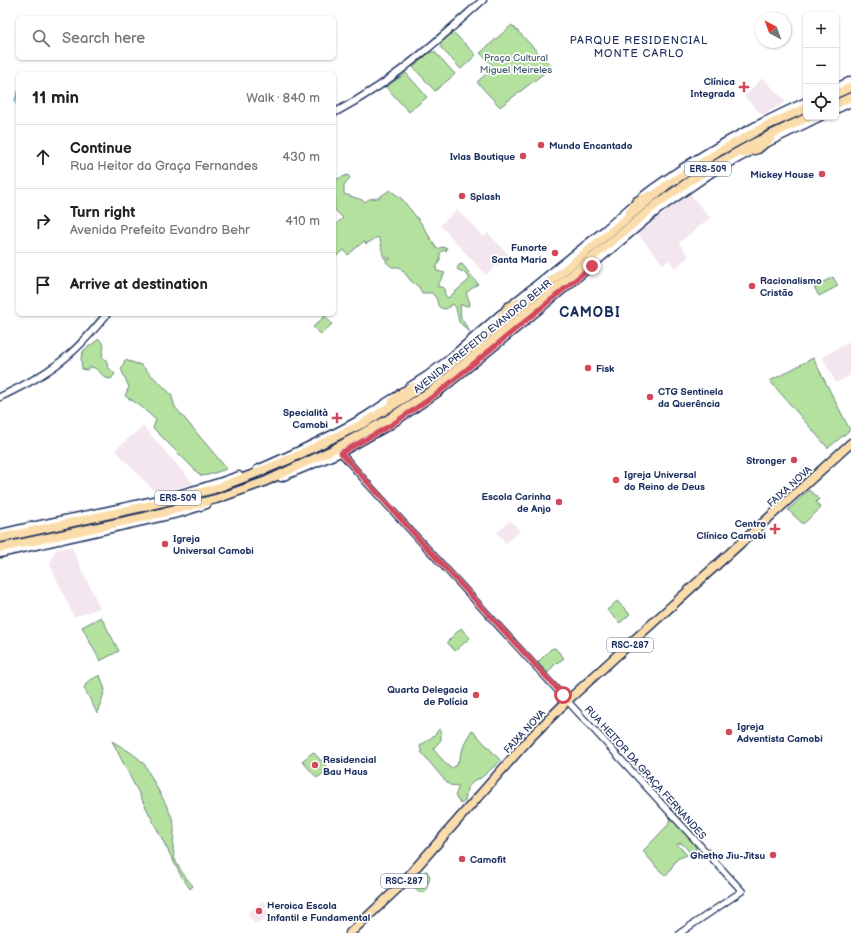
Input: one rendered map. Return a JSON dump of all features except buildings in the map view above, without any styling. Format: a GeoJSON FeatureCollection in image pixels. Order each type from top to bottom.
{"type":"FeatureCollection","features":[{"type":"Feature","properties":{"kind":"highway"},"geometry":{"type":"LineString","coordinates":[[839,93],[851,87]]}},
{"type":"Feature","properties":{"kind":"highway"},"geometry":{"type":"LineString","coordinates":[[839,103],[851,97]]}},
{"type":"Feature","properties":{"kind":"highway","name":"AVENIDA PREFEITO EVANDRO BEHR"},"geometry":{"type":"LineString","coordinates":[[0,538],[147,506],[254,474],[347,432],[384,412],[430,380],[533,295],[606,232],[627,218],[657,193],[720,151],[766,126],[803,109]]}},
{"type":"Feature","properties":{"kind":"highway","name":"AVENIDA PREFEITO EVANDRO BEHR"},"geometry":{"type":"LineString","coordinates":[[0,548],[190,506],[238,492],[341,449],[412,404],[456,372],[667,197],[731,155],[803,119]]}},
{"type":"Feature","properties":{"kind":"highway","name":"ERS-509"},"geometry":{"type":"LineString","coordinates":[[731,155],[758,149],[780,130]]}},
{"type":"Feature","properties":{"kind":"highway","name":"ERS-509"},"geometry":{"type":"LineString","coordinates":[[627,218],[637,201],[657,193]]}},
{"type":"Feature","properties":{"kind":"highway","name":"ERS-509"},"geometry":{"type":"LineString","coordinates":[[580,269],[592,266],[601,252],[606,232]]}},
{"type":"Feature","properties":{"kind":"highway","name":"ERS-509"},"geometry":{"type":"LineString","coordinates":[[492,329],[508,307],[533,295]]}},
{"type":"Feature","properties":{"kind":"highway","name":"ERS-509"},"geometry":{"type":"LineString","coordinates":[[384,412],[402,392],[430,380]]}},
{"type":"Feature","properties":{"kind":"highway","name":"ERS-509"},"geometry":{"type":"LineString","coordinates":[[391,425],[412,404]]}},
{"type":"Feature","properties":{"kind":"highway"},"geometry":{"type":"LineString","coordinates":[[341,449],[347,432]]}},
{"type":"Feature","properties":{"kind":"highway","name":"FAIXA NOVA"},"geometry":{"type":"LineString","coordinates":[[350,933],[371,915],[398,888],[529,739],[568,700],[851,443]]}},
{"type":"Feature","properties":{"kind":"highway","name":"ERS-509"},"geometry":{"type":"LineString","coordinates":[[264,482],[296,472]]}},
{"type":"Feature","properties":{"kind":"highway","name":"ERS-509"},"geometry":{"type":"LineString","coordinates":[[190,506],[198,499],[201,490]]}},
{"type":"Feature","properties":{"kind":"highway","name":"ERS-509"},"geometry":{"type":"LineString","coordinates":[[76,537],[109,525]]}},
{"type":"Feature","properties":{"kind":"main road"},"geometry":{"type":"LineString","coordinates":[[336,112],[379,86],[408,64],[483,0]]}},
{"type":"Feature","properties":{"kind":"main road"},"geometry":{"type":"LineString","coordinates":[[839,86],[851,80]]}},
{"type":"Feature","properties":{"kind":"main road","name":"AVENIDA PREFEITO EVANDRO BEHR"},"geometry":{"type":"LineString","coordinates":[[0,533],[201,490],[288,455],[366,415],[447,360],[508,307],[606,232],[637,201],[678,170],[717,145],[803,102]]}},
{"type":"Feature","properties":{"kind":"main road"},"geometry":{"type":"LineString","coordinates":[[839,109],[851,103]]}},
{"type":"Feature","properties":{"kind":"main road","name":"AVENIDA PREFEITO EVANDRO BEHR"},"geometry":{"type":"LineString","coordinates":[[0,554],[182,513],[240,495],[296,472],[391,425],[460,376],[675,198],[722,167],[815,120]]}},
{"type":"Feature","properties":{"kind":"main road"},"geometry":{"type":"LineString","coordinates":[[0,397],[33,380],[63,360],[86,338],[105,316]]}},
{"type":"Feature","properties":{"kind":"street","name":"RUA HEITOR DA GRAÇA FERNANDES"},"geometry":{"type":"LineString","coordinates":[[341,449],[427,548],[742,891],[680,933]]}},
{"type":"Feature","properties":{"kind":"shaded area"},"geometry":{"type":"Polygon","coordinates":[[[763,78],[786,102],[762,115],[744,96],[763,78]]]}},
{"type":"Feature","properties":{"kind":"shaded area"},"geometry":{"type":"Polygon","coordinates":[[[689,192],[710,218],[679,243],[689,256],[675,268],[669,260],[663,264],[638,234],[689,192]]]}},
{"type":"Feature","properties":{"kind":"shaded area"},"geometry":{"type":"Polygon","coordinates":[[[456,209],[484,237],[488,233],[510,256],[499,267],[497,265],[486,275],[440,225],[456,211],[456,209]]]}},
{"type":"Feature","properties":{"kind":"shaded area"},"geometry":{"type":"Polygon","coordinates":[[[851,341],[851,375],[836,383],[822,357],[851,341]]]}},
{"type":"Feature","properties":{"kind":"shaded area"},"geometry":{"type":"Polygon","coordinates":[[[143,426],[194,484],[156,493],[115,450],[143,426]]]}},
{"type":"Feature","properties":{"kind":"shaded area"},"geometry":{"type":"Polygon","coordinates":[[[510,520],[520,531],[506,543],[497,533],[510,520]]]}},
{"type":"Feature","properties":{"kind":"shaded area"},"geometry":{"type":"Polygon","coordinates":[[[71,546],[100,608],[74,617],[50,565],[55,550],[71,546]]]}},
{"type":"Feature","properties":{"kind":"shaded area","name":"Heroica Escola Infantil e Fundamental"},"geometry":{"type":"Polygon","coordinates":[[[263,901],[267,905],[264,908],[269,914],[264,917],[265,918],[261,922],[259,921],[255,924],[247,914],[263,901]]]}},
{"type":"Feature","properties":{"kind":"green space","name":"Praça Cultural Miguel Meireles"},"geometry":{"type":"Polygon","coordinates":[[[512,25],[552,67],[500,107],[477,82],[494,67],[480,53],[512,25]]]}},
{"type":"Feature","properties":{"kind":"green space"},"geometry":{"type":"Polygon","coordinates":[[[453,32],[476,55],[461,69],[441,48],[441,43],[453,32]]]}},
{"type":"Feature","properties":{"kind":"green space"},"geometry":{"type":"Polygon","coordinates":[[[430,52],[435,52],[455,74],[435,91],[413,67],[430,52]]]}},
{"type":"Feature","properties":{"kind":"green space"},"geometry":{"type":"Polygon","coordinates":[[[406,73],[427,97],[409,112],[386,87],[406,73]]]}},
{"type":"Feature","properties":{"kind":"green space"},"geometry":{"type":"Polygon","coordinates":[[[803,112],[803,117],[608,242],[609,237],[654,198],[687,175],[744,141],[803,112]]]}},
{"type":"Feature","properties":{"kind":"green space"},"geometry":{"type":"Polygon","coordinates":[[[348,175],[350,178],[344,185],[344,194],[365,202],[369,199],[378,198],[390,190],[402,199],[421,223],[437,249],[442,247],[447,248],[446,251],[444,250],[440,253],[440,260],[436,268],[437,271],[445,273],[437,286],[444,288],[445,295],[448,298],[470,279],[466,274],[457,269],[459,265],[462,264],[478,284],[466,293],[470,303],[469,306],[460,305],[461,318],[470,332],[459,322],[456,308],[453,304],[446,309],[441,308],[438,306],[436,298],[432,293],[422,293],[419,287],[411,281],[400,267],[392,267],[386,262],[386,260],[391,259],[388,257],[385,259],[378,237],[366,244],[364,241],[348,255],[344,250],[336,256],[336,224],[343,218],[336,211],[336,179],[348,175]]]}},
{"type":"Feature","properties":{"kind":"green space"},"geometry":{"type":"Polygon","coordinates":[[[833,277],[838,286],[819,296],[814,287],[833,277]]]}},
{"type":"Feature","properties":{"kind":"green space"},"geometry":{"type":"Polygon","coordinates":[[[325,316],[332,324],[321,334],[313,327],[325,316]]]}},
{"type":"Feature","properties":{"kind":"green space"},"geometry":{"type":"Polygon","coordinates":[[[99,339],[104,345],[102,357],[106,360],[108,367],[115,374],[111,379],[106,378],[95,368],[90,367],[87,370],[82,369],[81,357],[84,350],[99,339]]]}},
{"type":"Feature","properties":{"kind":"green space"},"geometry":{"type":"Polygon","coordinates":[[[813,358],[850,430],[828,448],[770,381],[813,358]]]}},
{"type":"Feature","properties":{"kind":"green space"},"geometry":{"type":"Polygon","coordinates":[[[125,360],[141,365],[171,394],[175,407],[227,469],[201,476],[153,428],[156,420],[138,404],[125,396],[129,387],[121,369],[125,360]]]}},
{"type":"Feature","properties":{"kind":"green space"},"geometry":{"type":"Polygon","coordinates":[[[809,490],[819,499],[816,502],[821,508],[803,524],[788,510],[809,490]]]}},
{"type":"Feature","properties":{"kind":"green space"},"geometry":{"type":"Polygon","coordinates":[[[155,507],[142,513],[0,544],[0,541],[155,507]]]}},
{"type":"Feature","properties":{"kind":"green space"},"geometry":{"type":"Polygon","coordinates":[[[617,601],[630,614],[620,623],[607,610],[617,601]]]}},
{"type":"Feature","properties":{"kind":"green space"},"geometry":{"type":"Polygon","coordinates":[[[101,617],[119,651],[100,661],[82,627],[101,617]]]}},
{"type":"Feature","properties":{"kind":"green space"},"geometry":{"type":"Polygon","coordinates":[[[461,628],[470,638],[455,651],[447,642],[461,628]]]}},
{"type":"Feature","properties":{"kind":"green space"},"geometry":{"type":"Polygon","coordinates":[[[555,648],[564,658],[554,665],[548,673],[538,662],[551,649],[555,648]]]}},
{"type":"Feature","properties":{"kind":"green space"},"geometry":{"type":"Polygon","coordinates":[[[100,675],[105,690],[97,713],[84,688],[87,682],[100,675]]]}},
{"type":"Feature","properties":{"kind":"green space"},"geometry":{"type":"Polygon","coordinates":[[[439,729],[441,731],[441,740],[433,749],[449,767],[452,768],[457,765],[466,740],[472,730],[500,760],[481,778],[475,780],[467,788],[465,801],[461,804],[455,796],[459,786],[450,785],[447,783],[422,753],[420,746],[433,736],[439,729]]]}},
{"type":"Feature","properties":{"kind":"green space"},"geometry":{"type":"Polygon","coordinates":[[[112,741],[134,754],[145,765],[169,811],[173,822],[173,853],[177,864],[193,886],[190,889],[180,874],[112,741]]]}},
{"type":"Feature","properties":{"kind":"green space","name":"Residencial Bau Haus"},"geometry":{"type":"Polygon","coordinates":[[[313,752],[329,769],[317,778],[302,761],[313,752]]]}},
{"type":"Feature","properties":{"kind":"green space"},"geometry":{"type":"Polygon","coordinates":[[[673,819],[693,842],[696,848],[695,852],[690,852],[681,843],[677,844],[687,855],[677,859],[666,876],[657,868],[643,851],[669,824],[669,820],[673,819]]]}},
{"type":"Feature","properties":{"kind":"green space"},"geometry":{"type":"Polygon","coordinates":[[[425,871],[427,871],[430,877],[425,892],[418,892],[415,889],[417,881],[425,871]]]}},
{"type":"Feature","properties":{"kind":"waterway"},"geometry":{"type":"LineString","coordinates":[[16,98],[16,103]]}},
{"type":"Feature","properties":{"kind":"place","name":"Clínica Integrada"},"geometry":{"type":"Point","coordinates":[744,87]}},
{"type":"Feature","properties":{"kind":"place","name":"Mundo Encantado"},"geometry":{"type":"Point","coordinates":[541,145]}},
{"type":"Feature","properties":{"kind":"place","name":"Ivlas Boutique"},"geometry":{"type":"Point","coordinates":[523,156]}},
{"type":"Feature","properties":{"kind":"place","name":"Mickey House"},"geometry":{"type":"Point","coordinates":[822,174]}},
{"type":"Feature","properties":{"kind":"place","name":"Splash"},"geometry":{"type":"Point","coordinates":[462,196]}},
{"type":"Feature","properties":{"kind":"place","name":"Funorte Santa Maria"},"geometry":{"type":"Point","coordinates":[555,253]}},
{"type":"Feature","properties":{"kind":"place","name":"Racionalismo Cristão"},"geometry":{"type":"Point","coordinates":[752,286]}},
{"type":"Feature","properties":{"kind":"place","name":"Fisk"},"geometry":{"type":"Point","coordinates":[588,368]}},
{"type":"Feature","properties":{"kind":"place","name":"CTG Sentinela da Querência"},"geometry":{"type":"Point","coordinates":[650,397]}},
{"type":"Feature","properties":{"kind":"place","name":"Specialità Camobi"},"geometry":{"type":"Point","coordinates":[337,418]}},
{"type":"Feature","properties":{"kind":"place","name":"Stronger"},"geometry":{"type":"Point","coordinates":[794,460]}},
{"type":"Feature","properties":{"kind":"place","name":"Igreja Universal do Reino de Deus"},"geometry":{"type":"Point","coordinates":[616,480]}},
{"type":"Feature","properties":{"kind":"place","name":"Escola Carinha de Anjo"},"geometry":{"type":"Point","coordinates":[559,502]}},
{"type":"Feature","properties":{"kind":"place","name":"Centro Clínico Camobi"},"geometry":{"type":"Point","coordinates":[775,529]}},
{"type":"Feature","properties":{"kind":"place","name":"Igreja Universal Camobi"},"geometry":{"type":"Point","coordinates":[165,544]}},
{"type":"Feature","properties":{"kind":"place","name":"Quarta Delegacia de Polícia"},"geometry":{"type":"Point","coordinates":[476,695]}},
{"type":"Feature","properties":{"kind":"place","name":"Igreja Adventista Camobi"},"geometry":{"type":"Point","coordinates":[729,732]}},
{"type":"Feature","properties":{"kind":"place","name":"Residencial Bau Haus"},"geometry":{"type":"Point","coordinates":[315,765]}},
{"type":"Feature","properties":{"kind":"place","name":"Ghetho Jiu-Jitsu"},"geometry":{"type":"Point","coordinates":[773,855]}},
{"type":"Feature","properties":{"kind":"place","name":"Camofit"},"geometry":{"type":"Point","coordinates":[462,859]}},
{"type":"Feature","properties":{"kind":"place","name":"Heroica Escola Infantil e Fundamental"},"geometry":{"type":"Point","coordinates":[259,911]}},
{"type":"Feature","properties":{"kind":"district","name":"PARQUE RESIDENCIAL MONTE CARLO"},"geometry":{"type":"Point","coordinates":[639,46]}},
{"type":"Feature","properties":{"kind":"district","name":"CAMOBI"},"geometry":{"type":"Point","coordinates":[590,312]}},
{"type":"Feature","properties":{"kind":"route"},"geometry":{"type":"LineString","coordinates":[[563,695],[341,453],[391,425],[438,393],[592,266]]}}]}
